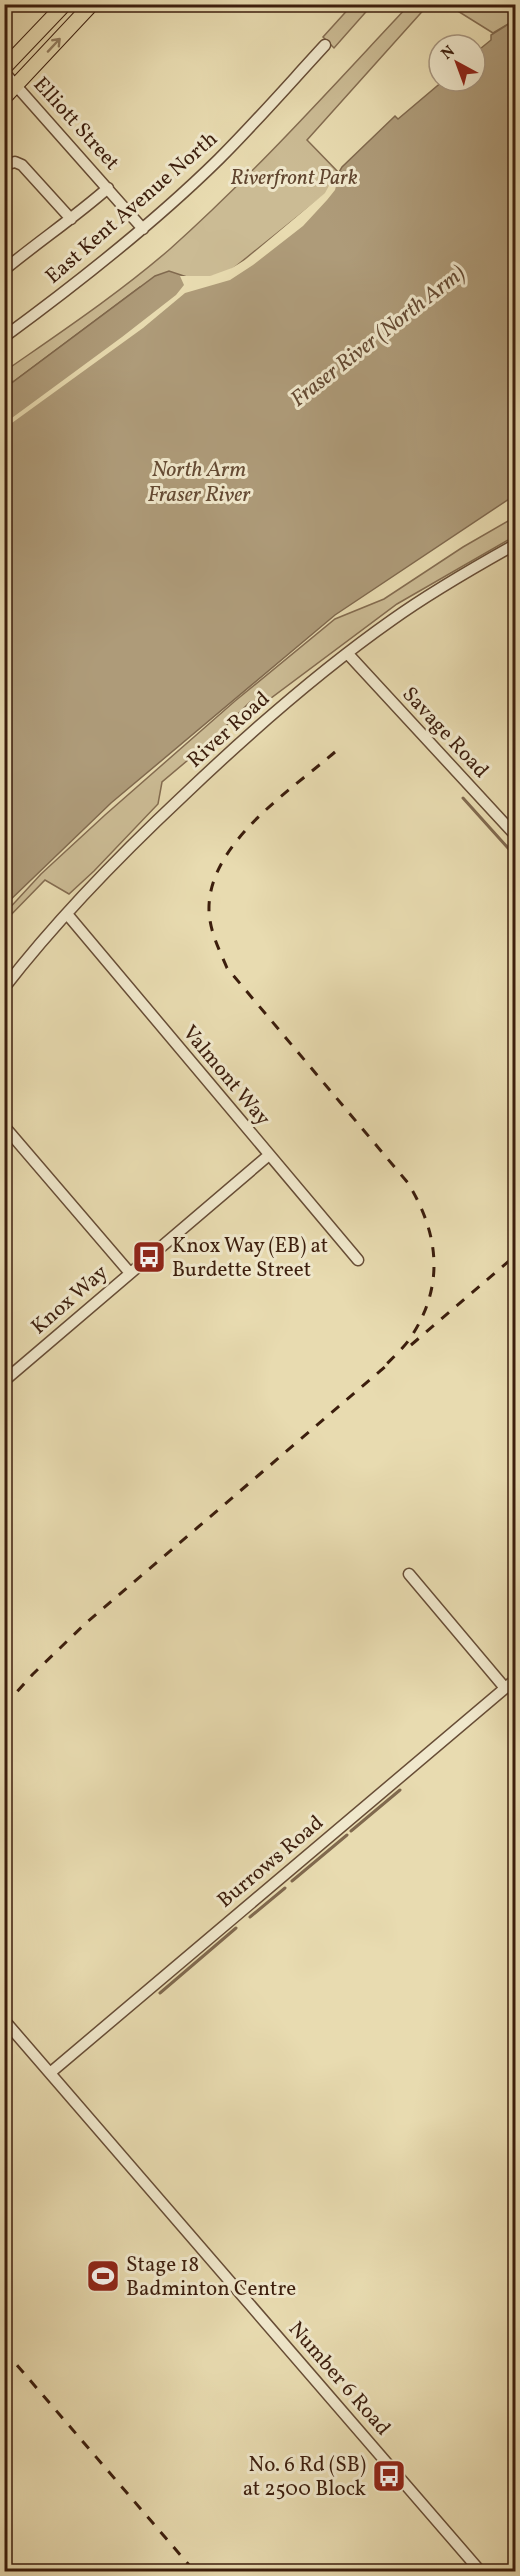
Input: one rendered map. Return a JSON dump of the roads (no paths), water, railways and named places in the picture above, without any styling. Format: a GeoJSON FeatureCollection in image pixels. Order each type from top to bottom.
{"type":"FeatureCollection","features":[{"type":"Feature","properties":{"kind":"main road"},"geometry":{"type":"LineString","coordinates":[[4,70],[65,4]]}},
{"type":"Feature","properties":{"kind":"main road"},"geometry":{"type":"LineString","coordinates":[[4,98],[92,4]]}},
{"type":"Feature","properties":{"kind":"street","name":"East Kent Avenue North"},"geometry":{"type":"LineString","coordinates":[[4,337],[58,298],[143,229],[230,148],[325,45]]}},
{"type":"Feature","properties":{"kind":"street","name":"Elliott Street"},"geometry":{"type":"LineString","coordinates":[[4,70],[143,229]]}},
{"type":"Feature","properties":{"kind":"street"},"geometry":{"type":"LineString","coordinates":[[4,165],[15,162],[22,165],[71,219]]}},
{"type":"Feature","properties":{"kind":"street"},"geometry":{"type":"LineString","coordinates":[[4,270],[108,188]]}},
{"type":"Feature","properties":{"kind":"street","name":"River Road"},"geometry":{"type":"LineString","coordinates":[[4,988],[67,914],[132,844],[234,747],[348,654],[429,595],[516,544]]}},
{"type":"Feature","properties":{"kind":"street","name":"Savage Road"},"geometry":{"type":"LineString","coordinates":[[348,654],[516,836]]}},
{"type":"Feature","properties":{"kind":"street","name":"Valmont Way"},"geometry":{"type":"LineString","coordinates":[[67,914],[358,1260]]}},
{"type":"Feature","properties":{"kind":"street"},"geometry":{"type":"LineString","coordinates":[[4,1126],[130,1273]]}},
{"type":"Feature","properties":{"kind":"street","name":"Knox Way"},"geometry":{"type":"LineString","coordinates":[[4,1380],[269,1155]]}},
{"type":"Feature","properties":{"kind":"street"},"geometry":{"type":"LineString","coordinates":[[409,1574],[505,1688]]}},
{"type":"Feature","properties":{"kind":"street","name":"Burrows Road"},"geometry":{"type":"LineString","coordinates":[[50,2073],[516,1679]]}},
{"type":"Feature","properties":{"kind":"street","name":"Number 6 Road"},"geometry":{"type":"LineString","coordinates":[[4,2020],[481,2571]]}},
{"type":"Feature","properties":{"kind":"water","name":"North Arm Fraser River"},"geometry":{"type":"Polygon","coordinates":[[[515,20],[515,495],[335,615],[111,803],[5,905],[5,388],[155,276],[169,271],[193,279],[225,275],[327,193],[342,167],[395,116],[398,119],[429,93],[487,93],[487,43],[491,40],[491,35],[515,20]]]}},
{"type":"Feature","properties":{"kind":"waterway"},"geometry":{"type":"LineString","coordinates":[[463,798],[516,857]]}},
{"type":"Feature","properties":{"kind":"waterway"},"geometry":{"type":"LineString","coordinates":[[351,1831],[400,1790]]}},
{"type":"Feature","properties":{"kind":"waterway"},"geometry":{"type":"LineString","coordinates":[[292,1881],[347,1835]]}},
{"type":"Feature","properties":{"kind":"waterway"},"geometry":{"type":"LineString","coordinates":[[250,1917],[285,1888]]}},
{"type":"Feature","properties":{"kind":"waterway"},"geometry":{"type":"LineString","coordinates":[[160,1993],[236,1928]]}},
{"type":"Feature","properties":{"kind":"railway"},"geometry":{"type":"LineString","coordinates":[[335,752],[254,821],[236,842],[222,863],[212,887],[209,911],[213,933],[227,968],[408,1183],[426,1221],[432,1240],[434,1260],[429,1298],[422,1318],[411,1337],[380,1371]]}},
{"type":"Feature","properties":{"kind":"railway"},"geometry":{"type":"LineString","coordinates":[[411,1345],[516,1255]]}},
{"type":"Feature","properties":{"kind":"railway"},"geometry":{"type":"LineString","coordinates":[[4,1706],[33,1674],[86,1623],[386,1366]]}},
{"type":"Feature","properties":{"kind":"railway"},"geometry":{"type":"LineString","coordinates":[[4,2350],[195,2572]]}},
{"type":"Feature","properties":{"kind":"place","name":"Knox Way (EB) at Burdette Street"},"geometry":{"type":"Point","coordinates":[149,1257]}},
{"type":"Feature","properties":{"kind":"place","name":"Stage 18 Badminton Centre"},"geometry":{"type":"Point","coordinates":[103,2276]}},
{"type":"Feature","properties":{"kind":"place","name":"No. 6 Rd (SB) at 2500 Block"},"geometry":{"type":"Point","coordinates":[389,2476]}},
{"type":"Feature","properties":{"kind":"park label","name":"Riverfront Park"},"geometry":{"type":"Point","coordinates":[294,177]}},
{"type":"Feature","properties":{"kind":"water label","name":"Fraser River (North Arm)"},"geometry":{"type":"Point","coordinates":[377,335]}}]}
